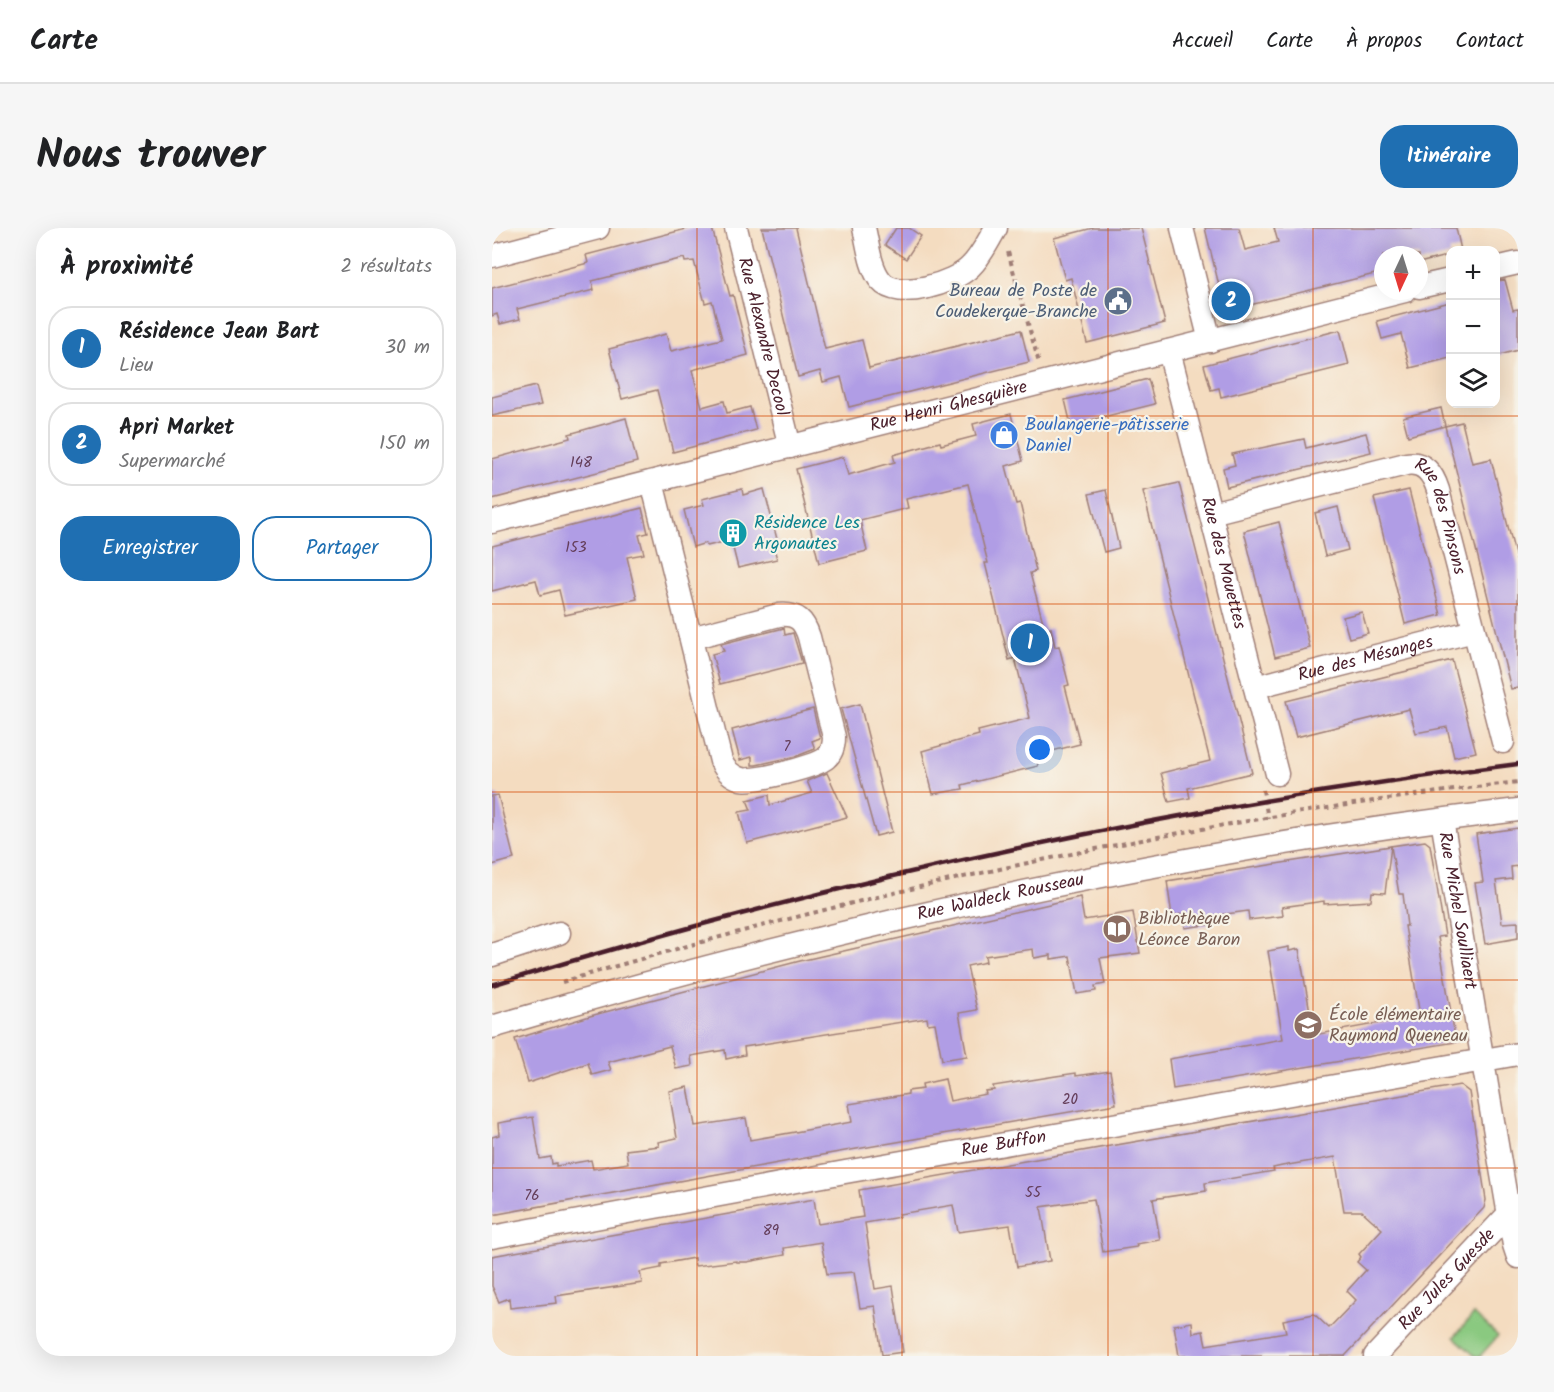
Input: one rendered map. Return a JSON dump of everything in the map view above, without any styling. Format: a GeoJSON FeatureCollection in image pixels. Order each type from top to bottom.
{"type":"FeatureCollection","features":[{"type":"Feature","properties":{"kind":"street"},"geometry":{"type":"LineString","coordinates":[[492,255],[598,228]]}},
{"type":"Feature","properties":{"kind":"street","name":"Rue Alexandre Decool"},"geometry":{"type":"LineString","coordinates":[[736,228],[790,447]]}},
{"type":"Feature","properties":{"kind":"street"},"geometry":{"type":"LineString","coordinates":[[864,228],[879,279],[890,287],[905,290],[945,282],[964,273],[978,258],[996,228]]}},
{"type":"Feature","properties":{"kind":"street"},"geometry":{"type":"LineString","coordinates":[[1182,228],[1210,340]]}},
{"type":"Feature","properties":{"kind":"street"},"geometry":{"type":"LineString","coordinates":[[1500,267],[1518,263]]}},
{"type":"Feature","properties":{"kind":"street"},"geometry":{"type":"LineString","coordinates":[[1428,285],[1446,280]]}},
{"type":"Feature","properties":{"kind":"street","name":"Rue Henri Ghesquière"},"geometry":{"type":"LineString","coordinates":[[492,522],[1374,299]]}},
{"type":"Feature","properties":{"kind":"street","name":"Rue des Mouettes"},"geometry":{"type":"LineString","coordinates":[[1169,351],[1277,774]]}},
{"type":"Feature","properties":{"kind":"street","name":"Rue des Pinsons"},"geometry":{"type":"LineString","coordinates":[[1211,513],[1406,464],[1423,466],[1431,473],[1436,483],[1503,742]]}},
{"type":"Feature","properties":{"kind":"street"},"geometry":{"type":"LineString","coordinates":[[652,482],[721,761],[730,774],[740,779],[759,779],[815,764],[828,756],[833,748],[834,737],[803,621],[794,616],[779,615],[691,638]]}},
{"type":"Feature","properties":{"kind":"street","name":"Rue des Mésanges"},"geometry":{"type":"LineString","coordinates":[[1255,687],[1474,631]]}},
{"type":"Feature","properties":{"kind":"street","name":"Rue Waldeck Rousseau"},"geometry":{"type":"LineString","coordinates":[[492,1027],[706,966],[989,899],[1212,855],[1518,810]]}},
{"type":"Feature","properties":{"kind":"street","name":"Rue Michel Soulliaert"},"geometry":{"type":"LineString","coordinates":[[1442,820],[1483,1060],[1514,1209],[1518,1257]]}},
{"type":"Feature","properties":{"kind":"street"},"geometry":{"type":"LineString","coordinates":[[492,955],[559,933]]}},
{"type":"Feature","properties":{"kind":"street","name":"Rue Buffon"},"geometry":{"type":"LineString","coordinates":[[492,1237],[834,1174],[1518,1054]]}},
{"type":"Feature","properties":{"kind":"street","name":"Rue Jules Guesde"},"geometry":{"type":"LineString","coordinates":[[1376,1356],[1514,1209]]}},
{"type":"Feature","properties":{"kind":"path"},"geometry":{"type":"LineString","coordinates":[[1008,250],[1044,382]]}},
{"type":"Feature","properties":{"kind":"path"},"geometry":{"type":"LineString","coordinates":[[1268,819],[1419,794],[1518,782]]}},
{"type":"Feature","properties":{"kind":"green space"},"geometry":{"type":"Polygon","coordinates":[[[1474,1314],[1498,1336],[1480,1356],[1475,1356],[1454,1337],[1474,1314]]]}},
{"type":"Feature","properties":{"kind":"building"},"geometry":{"type":"Polygon","coordinates":[[[690,228],[712,228],[730,296],[733,295],[748,355],[692,370],[702,407],[724,401],[727,413],[750,407],[756,430],[673,452],[657,390],[622,399],[609,349],[666,334],[671,351],[722,339],[712,301],[705,303],[694,261],[685,262],[684,258],[592,281],[594,290],[517,309],[520,319],[500,324],[497,314],[492,316],[492,288],[588,263],[586,255],[690,228]]]}},
{"type":"Feature","properties":{"kind":"building"},"geometry":{"type":"Polygon","coordinates":[[[762,228],[796,228],[825,349],[862,340],[869,368],[1021,330],[1029,362],[849,407],[841,377],[823,382],[820,371],[798,377],[762,228]]]}},
{"type":"Feature","properties":{"kind":"building"},"geometry":{"type":"Polygon","coordinates":[[[896,228],[909,228],[921,236],[906,259],[885,245],[896,228]]]}},
{"type":"Feature","properties":{"kind":"building","name":"Bureau de Poste de Coudekerque-Branche"},"geometry":{"type":"Polygon","coordinates":[[[1093,228],[1141,228],[1165,323],[1087,343],[1071,278],[1065,280],[1054,238],[1093,228]]]}},
{"type":"Feature","properties":{"kind":"building"},"geometry":{"type":"Polygon","coordinates":[[[1205,228],[1239,228],[1245,250],[1278,242],[1274,228],[1456,228],[1460,246],[1446,246],[1446,256],[1428,261],[1428,246],[1374,246],[1374,274],[1230,310],[1224,306],[1205,228]]]}},
{"type":"Feature","properties":{"kind":"building"},"geometry":{"type":"Polygon","coordinates":[[[1505,280],[1513,310],[1518,309],[1518,350],[1500,355],[1500,300],[1500,281],[1505,280]]]}},
{"type":"Feature","properties":{"kind":"building"},"geometry":{"type":"Polygon","coordinates":[[[1446,303],[1446,359],[1410,368],[1401,334],[1382,339],[1377,321],[1446,303]]]}},
{"type":"Feature","properties":{"kind":"building"},"geometry":{"type":"Polygon","coordinates":[[[1340,330],[1349,365],[1221,397],[1219,388],[1211,390],[1204,365],[1340,330]]]}},
{"type":"Feature","properties":{"kind":"building"},"geometry":{"type":"Polygon","coordinates":[[[1148,379],[1155,404],[1071,425],[1065,400],[1148,379]]]}},
{"type":"Feature","properties":{"kind":"building"},"geometry":{"type":"Polygon","coordinates":[[[536,386],[541,405],[492,416],[492,397],[536,386]]]}},
{"type":"Feature","properties":{"kind":"building"},"geometry":{"type":"Polygon","coordinates":[[[1441,408],[1445,426],[1408,436],[1403,417],[1441,408]]]}},
{"type":"Feature","properties":{"kind":"building"},"geometry":{"type":"Polygon","coordinates":[[[1011,414],[1023,461],[1006,466],[1016,504],[1020,503],[1036,571],[1030,573],[1045,630],[1051,628],[1055,647],[1059,646],[1069,685],[1065,686],[1080,744],[1036,755],[1038,766],[962,785],[963,789],[933,794],[922,751],[979,735],[978,731],[1030,718],[1015,658],[1009,660],[968,484],[906,499],[908,508],[860,520],[867,551],[819,563],[796,469],[843,457],[848,475],[895,462],[893,455],[940,442],[941,445],[976,436],[973,424],[1011,414]]]}},
{"type":"Feature","properties":{"kind":"building"},"geometry":{"type":"Polygon","coordinates":[[[626,418],[637,462],[492,499],[492,459],[570,438],[569,434],[626,418]]]}},
{"type":"Feature","properties":{"kind":"building"},"geometry":{"type":"Polygon","coordinates":[[[1462,422],[1472,463],[1491,459],[1518,566],[1518,688],[1511,689],[1445,426],[1462,422]]]}},
{"type":"Feature","properties":{"kind":"building"},"geometry":{"type":"Polygon","coordinates":[[[1366,433],[1371,452],[1227,487],[1223,468],[1235,465],[1232,454],[1304,439],[1306,448],[1366,433]]]}},
{"type":"Feature","properties":{"kind":"building"},"geometry":{"type":"Polygon","coordinates":[[[1179,483],[1252,773],[1188,788],[1190,798],[1169,802],[1161,773],[1210,761],[1143,491],[1179,483]]]}},
{"type":"Feature","properties":{"kind":"building","name":"Résidence Les Argonautes"},"geometry":{"type":"Polygon","coordinates":[[[742,489],[743,495],[764,489],[778,543],[773,545],[777,559],[738,568],[731,540],[693,547],[684,510],[704,505],[702,499],[742,489]]]}},
{"type":"Feature","properties":{"kind":"building"},"geometry":{"type":"Polygon","coordinates":[[[1106,490],[1119,548],[1104,552],[1089,494],[1106,490]]]}},
{"type":"Feature","properties":{"kind":"building"},"geometry":{"type":"Polygon","coordinates":[[[1409,490],[1441,615],[1405,624],[1374,498],[1409,490]]]}},
{"type":"Feature","properties":{"kind":"building"},"geometry":{"type":"Polygon","coordinates":[[[1338,507],[1348,550],[1325,556],[1315,513],[1338,507]]]}},
{"type":"Feature","properties":{"kind":"building"},"geometry":{"type":"Polygon","coordinates":[[[642,508],[648,533],[639,535],[644,554],[627,557],[637,599],[565,615],[559,590],[540,595],[536,580],[492,591],[492,546],[642,508]]]}},
{"type":"Feature","properties":{"kind":"building"},"geometry":{"type":"Polygon","coordinates":[[[1279,522],[1310,648],[1275,657],[1244,531],[1279,522]]]}},
{"type":"Feature","properties":{"kind":"building"},"geometry":{"type":"Polygon","coordinates":[[[1362,612],[1368,633],[1349,638],[1343,617],[1362,612]]]}},
{"type":"Feature","properties":{"kind":"building"},"geometry":{"type":"Polygon","coordinates":[[[784,628],[785,635],[793,633],[802,663],[720,684],[712,654],[724,651],[721,644],[784,628]]]}},
{"type":"Feature","properties":{"kind":"building"},"geometry":{"type":"Polygon","coordinates":[[[1452,660],[1476,752],[1454,757],[1447,727],[1416,733],[1409,709],[1296,737],[1286,701],[1452,660]]]}},
{"type":"Feature","properties":{"kind":"building"},"geometry":{"type":"Polygon","coordinates":[[[860,704],[892,832],[876,836],[841,709],[860,704]]]}},
{"type":"Feature","properties":{"kind":"building"},"geometry":{"type":"Polygon","coordinates":[[[813,709],[820,738],[812,741],[815,749],[797,756],[756,765],[752,765],[752,757],[740,760],[732,730],[813,709]]]}},
{"type":"Feature","properties":{"kind":"building"},"geometry":{"type":"Polygon","coordinates":[[[827,773],[847,817],[747,843],[739,812],[751,810],[747,800],[769,795],[770,805],[812,793],[807,781],[827,773]]]}},
{"type":"Feature","properties":{"kind":"building"},"geometry":{"type":"Polygon","coordinates":[[[498,795],[514,859],[492,865],[492,796],[498,795]]]}},
{"type":"Feature","properties":{"kind":"building"},"geometry":{"type":"Polygon","coordinates":[[[1518,828],[1518,866],[1511,867],[1512,879],[1496,881],[1502,923],[1518,922],[1518,938],[1485,944],[1475,883],[1483,882],[1476,834],[1518,828]]]}},
{"type":"Feature","properties":{"kind":"building"},"geometry":{"type":"Polygon","coordinates":[[[1425,841],[1430,845],[1445,936],[1438,937],[1456,1042],[1173,1089],[1169,1059],[1283,1039],[1268,951],[1289,947],[1289,951],[1299,949],[1314,1035],[1420,1016],[1405,926],[1407,926],[1403,894],[1399,894],[1391,846],[1425,841]]]}},
{"type":"Feature","properties":{"kind":"building"},"geometry":{"type":"Polygon","coordinates":[[[1391,846],[1385,893],[1372,892],[1371,901],[1324,904],[1324,901],[1282,907],[1283,916],[1249,920],[1248,911],[1211,916],[1212,924],[1185,928],[1183,914],[1172,916],[1167,881],[1391,846]]]}},
{"type":"Feature","properties":{"kind":"building"},"geometry":{"type":"Polygon","coordinates":[[[1080,897],[1084,920],[1133,912],[1140,953],[1100,958],[1105,984],[1095,986],[1096,991],[1077,994],[1070,956],[1051,959],[1051,955],[1034,958],[1033,949],[985,956],[986,962],[967,966],[977,1010],[959,1013],[967,1056],[942,1060],[935,1023],[928,1024],[927,1018],[744,1047],[745,1055],[726,1059],[725,1050],[691,1056],[692,1066],[676,1069],[670,1046],[608,1062],[611,1070],[592,1075],[588,1063],[528,1083],[515,1039],[590,1016],[800,961],[1080,897]]]}},
{"type":"Feature","properties":{"kind":"building"},"geometry":{"type":"Polygon","coordinates":[[[1110,1071],[1116,1104],[492,1215],[492,1137],[499,1135],[498,1123],[533,1117],[540,1159],[551,1157],[552,1164],[556,1163],[556,1166],[591,1160],[593,1169],[628,1163],[626,1150],[659,1146],[658,1142],[677,1138],[669,1091],[688,1087],[695,1126],[746,1118],[750,1140],[852,1122],[849,1104],[908,1094],[908,1091],[923,1089],[922,1084],[945,1079],[950,1101],[986,1094],[985,1091],[994,1090],[993,1086],[1076,1073],[1076,1076],[1110,1071]]]}},
{"type":"Feature","properties":{"kind":"building"},"geometry":{"type":"Polygon","coordinates":[[[1460,1085],[1469,1092],[1486,1200],[1484,1208],[1345,1356],[1179,1356],[1174,1325],[1192,1322],[1193,1333],[1203,1331],[1206,1345],[1286,1332],[1283,1320],[1314,1314],[1329,1328],[1356,1300],[1347,1291],[1366,1270],[1357,1262],[1361,1257],[1359,1254],[1382,1229],[1362,1211],[1344,1211],[1335,1157],[1205,1183],[1206,1191],[1153,1199],[1160,1240],[1136,1244],[1137,1247],[1103,1252],[1094,1199],[1041,1207],[1050,1261],[1017,1267],[1010,1225],[958,1232],[953,1205],[899,1214],[900,1217],[865,1223],[875,1289],[893,1286],[903,1352],[882,1355],[875,1306],[860,1308],[854,1272],[827,1274],[821,1242],[784,1248],[785,1255],[747,1262],[736,1261],[695,1266],[694,1258],[661,1264],[661,1268],[640,1272],[642,1283],[556,1296],[557,1303],[510,1308],[509,1298],[499,1302],[492,1286],[492,1256],[814,1199],[818,1224],[863,1217],[859,1190],[1460,1085]]]}},
{"type":"Feature","properties":{"kind":"railway"},"geometry":{"type":"LineString","coordinates":[[492,985],[744,913],[1000,852],[1258,802],[1518,764]]}},
{"type":"Feature","properties":{"kind":"place","name":"Bureau de Poste de Coudekerque-Branche"},"geometry":{"type":"Point","coordinates":[1118,301]}},
{"type":"Feature","properties":{"kind":"place","name":"Apri Market"},"geometry":{"type":"Point","coordinates":[1231,301]}},
{"type":"Feature","properties":{"kind":"place","name":"Boulangerie-pâtisserie Daniel"},"geometry":{"type":"Point","coordinates":[1004,435]}},
{"type":"Feature","properties":{"kind":"place","name":"Résidence Les Argonautes"},"geometry":{"type":"Point","coordinates":[733,533]}},
{"type":"Feature","properties":{"kind":"place","name":"Résidence Jean Bart"},"geometry":{"type":"Point","coordinates":[1030,643]}},
{"type":"Feature","properties":{"kind":"place","name":"Bibliothèque Léonce Baron"},"geometry":{"type":"Point","coordinates":[1117,929]}},
{"type":"Feature","properties":{"kind":"place","name":"École élémentaire Raymond Queneau"},"geometry":{"type":"Point","coordinates":[1308,1025]}}]}
